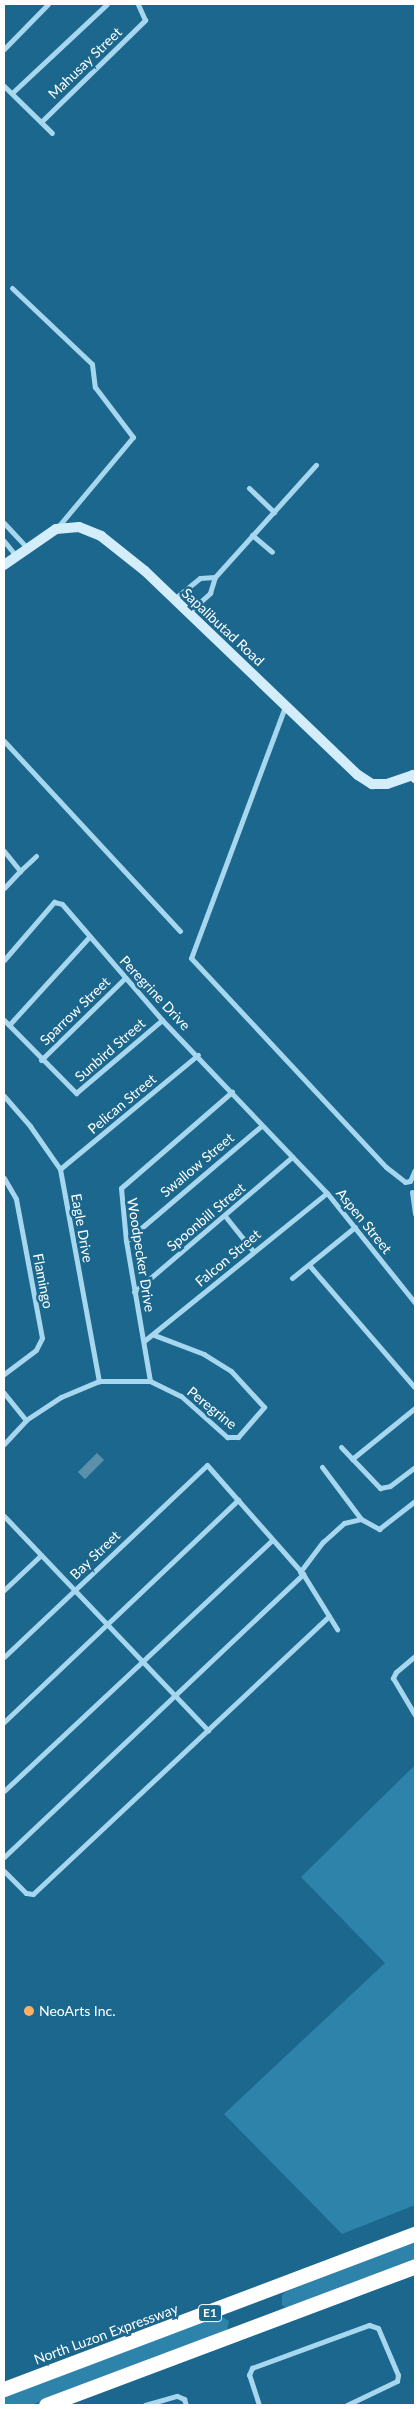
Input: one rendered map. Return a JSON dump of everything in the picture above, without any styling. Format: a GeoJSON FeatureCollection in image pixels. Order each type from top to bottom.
{"type":"FeatureCollection","features":[{"type":"Feature","properties":{"kind":"highway","name":"North Luzon Expressway"},"geometry":{"type":"LineString","coordinates":[[4,2390],[415,2234]]}},
{"type":"Feature","properties":{"kind":"highway","name":"E1"},"geometry":{"type":"LineString","coordinates":[[46,2405],[415,2266]]}},
{"type":"Feature","properties":{"kind":"street"},"geometry":{"type":"LineString","coordinates":[[4,49],[48,4]]}},
{"type":"Feature","properties":{"kind":"street"},"geometry":{"type":"LineString","coordinates":[[12,94],[107,4]]}},
{"type":"Feature","properties":{"kind":"street","name":"Mahusay Street"},"geometry":{"type":"LineString","coordinates":[[41,122],[145,20],[138,4]]}},
{"type":"Feature","properties":{"kind":"street"},"geometry":{"type":"LineString","coordinates":[[4,86],[52,133]]}},
{"type":"Feature","properties":{"kind":"street"},"geometry":{"type":"LineString","coordinates":[[4,565],[56,529],[133,437],[94,387],[92,364],[12,288]]}},
{"type":"Feature","properties":{"kind":"street"},"geometry":{"type":"LineString","coordinates":[[188,613],[210,593],[215,577],[316,465]]}},
{"type":"Feature","properties":{"kind":"street"},"geometry":{"type":"LineString","coordinates":[[250,488],[274,512]]}},
{"type":"Feature","properties":{"kind":"street"},"geometry":{"type":"LineString","coordinates":[[4,523],[27,548]]}},
{"type":"Feature","properties":{"kind":"street","name":"Sapalibutad Road"},"geometry":{"type":"LineString","coordinates":[[56,529],[79,527],[101,536],[174,599],[286,704],[338,758],[372,784],[387,784],[415,776]]}},
{"type":"Feature","properties":{"kind":"street"},"geometry":{"type":"LineString","coordinates":[[252,535],[272,552]]}},
{"type":"Feature","properties":{"kind":"street"},"geometry":{"type":"LineString","coordinates":[[4,541],[16,556]]}},
{"type":"Feature","properties":{"kind":"street"},"geometry":{"type":"LineString","coordinates":[[174,599],[200,578],[215,577]]}},
{"type":"Feature","properties":{"kind":"street"},"geometry":{"type":"LineString","coordinates":[[286,704],[190,958],[386,1167],[405,1182],[410,1181],[415,1170]]}},
{"type":"Feature","properties":{"kind":"street"},"geometry":{"type":"LineString","coordinates":[[4,741],[180,931]]}},
{"type":"Feature","properties":{"kind":"street"},"geometry":{"type":"LineString","coordinates":[[4,851],[20,871]]}},
{"type":"Feature","properties":{"kind":"street"},"geometry":{"type":"LineString","coordinates":[[4,888],[36,856]]}},
{"type":"Feature","properties":{"kind":"street","name":"Peregrine Drive"},"geometry":{"type":"LineString","coordinates":[[4,960],[54,902],[62,904],[162,1020],[198,1055],[261,1126],[292,1157]]}},
{"type":"Feature","properties":{"kind":"street"},"geometry":{"type":"LineString","coordinates":[[8,1025],[89,937]]}},
{"type":"Feature","properties":{"kind":"street","name":"Sparrow Street"},"geometry":{"type":"LineString","coordinates":[[41,1060],[125,978]]}},
{"type":"Feature","properties":{"kind":"street"},"geometry":{"type":"LineString","coordinates":[[4,1020],[41,1060]]}},
{"type":"Feature","properties":{"kind":"street","name":"Sunbird Street"},"geometry":{"type":"LineString","coordinates":[[41,1060],[72,1092],[80,1092],[162,1020]]}},
{"type":"Feature","properties":{"kind":"street","name":"Pelican Street"},"geometry":{"type":"LineString","coordinates":[[60,1169],[198,1055]]}},
{"type":"Feature","properties":{"kind":"street","name":"Woodpecker Drive"},"geometry":{"type":"LineString","coordinates":[[150,1381],[119,1193],[123,1184],[232,1092]]}},
{"type":"Feature","properties":{"kind":"street","name":"Eagle Drive"},"geometry":{"type":"LineString","coordinates":[[4,1096],[30,1126],[60,1169],[99,1381]]}},
{"type":"Feature","properties":{"kind":"street","name":"Swallow Street"},"geometry":{"type":"LineString","coordinates":[[126,1241],[261,1126]]}},
{"type":"Feature","properties":{"kind":"street","name":"Aspen Street"},"geometry":{"type":"LineString","coordinates":[[292,1157],[327,1193],[356,1227],[415,1303]]}},
{"type":"Feature","properties":{"kind":"street","name":"Spoonbill Street"},"geometry":{"type":"LineString","coordinates":[[134,1292],[292,1157]]}},
{"type":"Feature","properties":{"kind":"street","name":"Flamingo"},"geometry":{"type":"LineString","coordinates":[[4,1178],[16,1199],[42,1338],[36,1350],[4,1374]]}},
{"type":"Feature","properties":{"kind":"street"},"geometry":{"type":"LineString","coordinates":[[412,1192],[415,1213]]}},
{"type":"Feature","properties":{"kind":"street","name":"Falcon Street"},"geometry":{"type":"LineString","coordinates":[[144,1341],[154,1335],[253,1251],[327,1193]]}},
{"type":"Feature","properties":{"kind":"street"},"geometry":{"type":"LineString","coordinates":[[225,1216],[253,1251]]}},
{"type":"Feature","properties":{"kind":"street"},"geometry":{"type":"LineString","coordinates":[[292,1278],[356,1227]]}},
{"type":"Feature","properties":{"kind":"street"},"geometry":{"type":"LineString","coordinates":[[310,1265],[415,1388]]}},
{"type":"Feature","properties":{"kind":"street","name":"Peregrine"},"geometry":{"type":"LineString","coordinates":[[4,1444],[26,1420],[61,1397],[99,1381],[150,1381],[181,1396],[227,1437],[233,1439],[264,1407],[231,1371],[204,1354],[154,1335]]}},
{"type":"Feature","properties":{"kind":"street"},"geometry":{"type":"LineString","coordinates":[[4,1393],[26,1420]]}},
{"type":"Feature","properties":{"kind":"street"},"geometry":{"type":"LineString","coordinates":[[352,1459],[415,1408]]}},
{"type":"Feature","properties":{"kind":"street"},"geometry":{"type":"LineString","coordinates":[[341,1446],[380,1488],[390,1486],[415,1467]]}},
{"type":"Feature","properties":{"kind":"street","name":"Bay Street"},"geometry":{"type":"LineString","coordinates":[[4,1657],[201,1468],[207,1465],[213,1469],[238,1500]]}},
{"type":"Feature","properties":{"kind":"street"},"geometry":{"type":"LineString","coordinates":[[322,1467],[361,1519],[374,1528],[383,1528],[415,1501]]}},
{"type":"Feature","properties":{"kind":"street"},"geometry":{"type":"LineString","coordinates":[[4,1722],[238,1500],[302,1573],[337,1629]]}},
{"type":"Feature","properties":{"kind":"street"},"geometry":{"type":"LineString","coordinates":[[5,1519],[208,1730]]}},
{"type":"Feature","properties":{"kind":"street"},"geometry":{"type":"LineString","coordinates":[[4,1857],[176,1696],[302,1573],[333,1531],[344,1523],[361,1519]]}},
{"type":"Feature","properties":{"kind":"street"},"geometry":{"type":"LineString","coordinates":[[4,1791],[272,1540]]}},
{"type":"Feature","properties":{"kind":"street"},"geometry":{"type":"LineString","coordinates":[[4,1590],[41,1555]]}},
{"type":"Feature","properties":{"kind":"street"},"geometry":{"type":"LineString","coordinates":[[4,1871],[26,1893],[33,1894],[329,1616]]}},
{"type":"Feature","properties":{"kind":"street"},"geometry":{"type":"LineString","coordinates":[[415,1656],[396,1672],[393,1678],[415,1715]]}},
{"type":"Feature","properties":{"kind":"street"},"geometry":{"type":"LineString","coordinates":[[259,2405],[249,2375],[252,2368],[369,2325],[378,2328],[398,2375],[392,2385],[349,2405]]}},
{"type":"Feature","properties":{"kind":"street"},"geometry":{"type":"LineString","coordinates":[[145,2405],[177,2396],[184,2399],[186,2405]]}},
{"type":"Feature","properties":{"kind":"shaded area"},"geometry":{"type":"Polygon","coordinates":[[[97,1453],[104,1460],[85,1479],[78,1472],[97,1453]]]}},
{"type":"Feature","properties":{"kind":"shaded area"},"geometry":{"type":"Polygon","coordinates":[[[415,1765],[415,2205],[342,2234],[224,2114],[385,1963],[301,1877],[415,1765]]]}},
{"type":"Feature","properties":{"kind":"shaded area"},"geometry":{"type":"Polygon","coordinates":[[[415,2242],[415,2260],[286,2308],[282,2305],[282,2295],[285,2292],[415,2242]]]}},
{"type":"Feature","properties":{"kind":"shaded area"},"geometry":{"type":"Polygon","coordinates":[[[223,2317],[229,2321],[227,2331],[31,2405],[4,2405],[4,2395],[212,2319],[223,2317]]]}},
{"type":"Feature","properties":{"kind":"place","name":"NeoArts Inc."},"geometry":{"type":"Point","coordinates":[29,2011]}}]}
